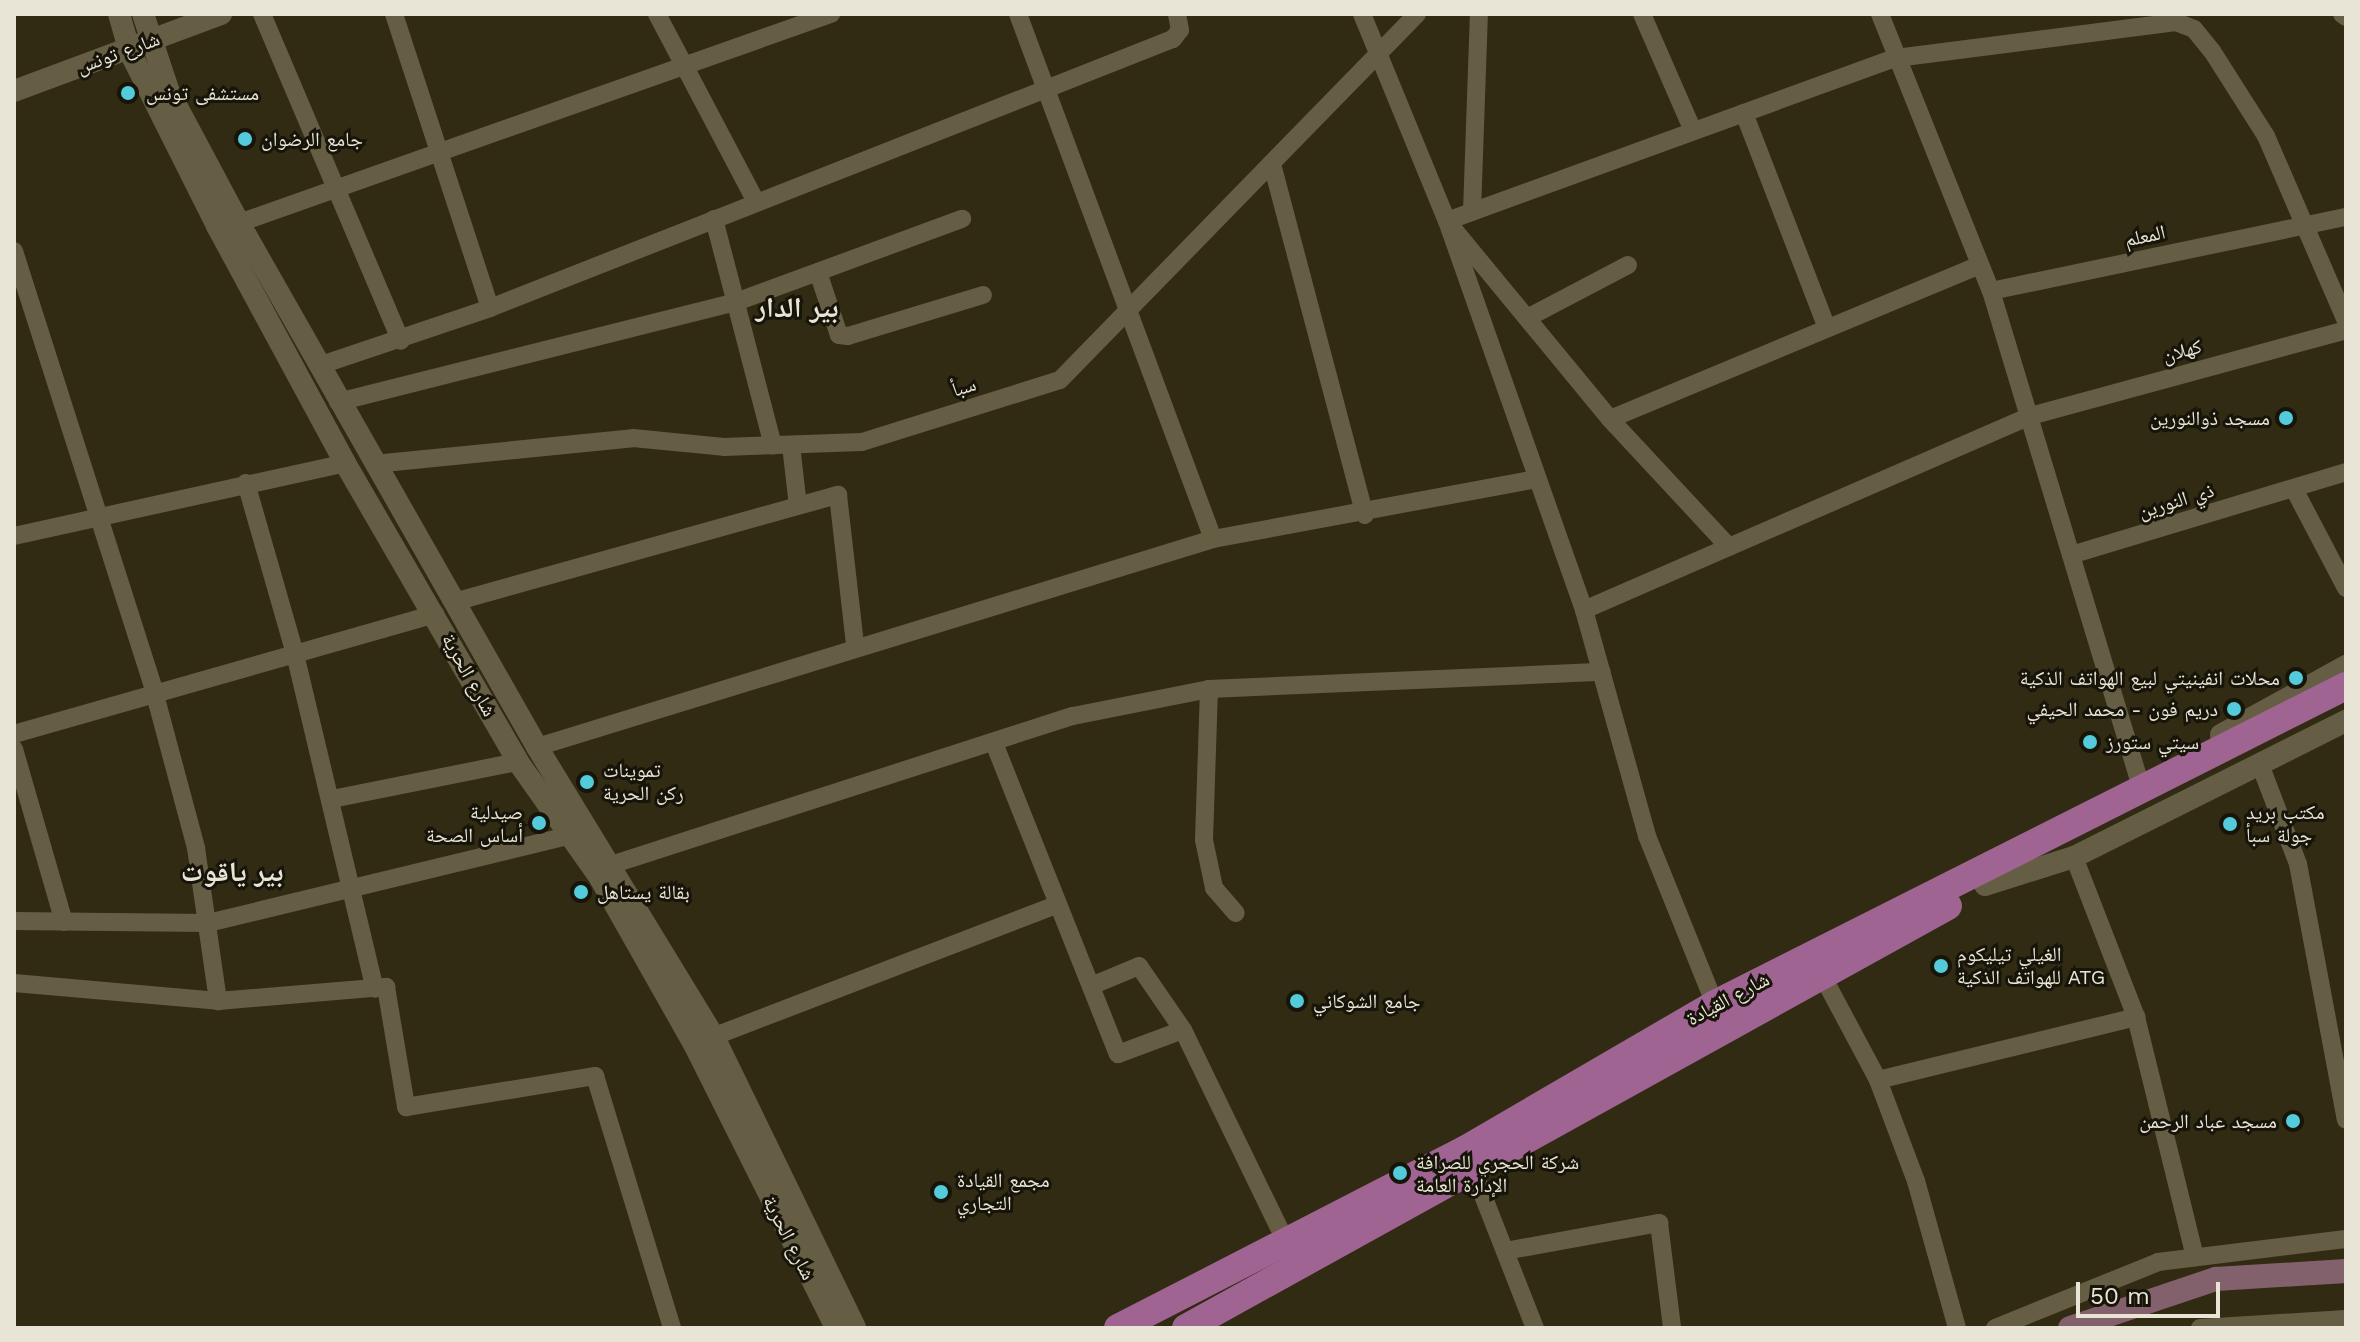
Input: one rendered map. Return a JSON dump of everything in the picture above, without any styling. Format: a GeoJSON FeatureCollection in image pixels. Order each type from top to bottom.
{"type":"FeatureCollection","features":[{"type":"Feature","properties":{"kind":"main road","name":"شارع القيادة"},"geometry":{"type":"LineString","coordinates":[[2327,713],[2346,686]]}},
{"type":"Feature","properties":{"kind":"main road","name":"شارع القيادة"},"geometry":{"type":"LineString","coordinates":[[1118,1328],[1466,1149],[1715,1004],[2327,713],[2346,701]]}},
{"type":"Feature","properties":{"kind":"main road","name":"شارع القيادة"},"geometry":{"type":"LineString","coordinates":[[1186,1328],[1822,975],[1982,877]]}},
{"type":"Feature","properties":{"kind":"main road"},"geometry":{"type":"LineString","coordinates":[[2070,1328],[2216,1279],[2346,1271]]}},
{"type":"Feature","properties":{"kind":"street","name":"شارع الحرية"},"geometry":{"type":"LineString","coordinates":[[119,14],[129,50],[345,463],[444,608],[518,762],[572,835],[704,1041],[836,1328]]}},
{"type":"Feature","properties":{"kind":"street"},"geometry":{"type":"LineString","coordinates":[[143,14],[169,92],[374,464],[444,608],[614,864],[855,1328]]}},
{"type":"Feature","properties":{"kind":"street","name":"شارع تونس"},"geometry":{"type":"LineString","coordinates":[[14,91],[221,14]]}},
{"type":"Feature","properties":{"kind":"street"},"geometry":{"type":"LineString","coordinates":[[262,14],[340,188],[401,341]]}},
{"type":"Feature","properties":{"kind":"street"},"geometry":{"type":"LineString","coordinates":[[394,14],[490,308]]}},
{"type":"Feature","properties":{"kind":"street"},"geometry":{"type":"LineString","coordinates":[[657,14],[756,202]]}},
{"type":"Feature","properties":{"kind":"street"},"geometry":{"type":"LineString","coordinates":[[1018,14],[1132,307],[1213,539]]}},
{"type":"Feature","properties":{"kind":"street"},"geometry":{"type":"LineString","coordinates":[[318,366],[401,341],[490,308],[1047,86],[1173,39],[1180,30],[1177,14]]}},
{"type":"Feature","properties":{"kind":"street"},"geometry":{"type":"LineString","coordinates":[[1362,14],[1447,221],[1584,610],[1647,836],[1715,1004]]}},
{"type":"Feature","properties":{"kind":"street","name":"سبأ"},"geometry":{"type":"LineString","coordinates":[[374,464],[633,438],[782,445],[862,442],[1060,380],[1417,14]]}},
{"type":"Feature","properties":{"kind":"street"},"geometry":{"type":"LineString","coordinates":[[1472,212],[1479,14]]}},
{"type":"Feature","properties":{"kind":"street"},"geometry":{"type":"LineString","coordinates":[[1642,14],[1693,131]]}},
{"type":"Feature","properties":{"kind":"street"},"geometry":{"type":"LineString","coordinates":[[1880,14],[1991,291],[2139,780]]}},
{"type":"Feature","properties":{"kind":"street"},"geometry":{"type":"LineString","coordinates":[[239,223],[684,67],[818,16]]}},
{"type":"Feature","properties":{"kind":"street"},"geometry":{"type":"LineString","coordinates":[[1447,221],[1896,58],[2176,22],[2194,29],[2266,136],[2309,225],[2346,321]]}},
{"type":"Feature","properties":{"kind":"street"},"geometry":{"type":"LineString","coordinates":[[1744,113],[1827,328]]}},
{"type":"Feature","properties":{"kind":"street"},"geometry":{"type":"LineString","coordinates":[[1272,164],[1365,515]]}},
{"type":"Feature","properties":{"kind":"street","name":"المعلم"},"geometry":{"type":"LineString","coordinates":[[1991,291],[2346,217]]}},
{"type":"Feature","properties":{"kind":"street"},"geometry":{"type":"LineString","coordinates":[[714,219],[798,506]]}},
{"type":"Feature","properties":{"kind":"street"},"geometry":{"type":"LineString","coordinates":[[338,402],[736,302],[962,219]]}},
{"type":"Feature","properties":{"kind":"street"},"geometry":{"type":"LineString","coordinates":[[1447,221],[1610,419],[1729,547]]}},
{"type":"Feature","properties":{"kind":"street"},"geometry":{"type":"LineString","coordinates":[[14,251],[154,691],[196,848],[218,1001]]}},
{"type":"Feature","properties":{"kind":"street"},"geometry":{"type":"LineString","coordinates":[[1527,318],[1628,265]]}},
{"type":"Feature","properties":{"kind":"street"},"geometry":{"type":"LineString","coordinates":[[1610,419],[1980,265]]}},
{"type":"Feature","properties":{"kind":"street"},"geometry":{"type":"LineString","coordinates":[[818,272],[839,335],[848,336],[983,295]]}},
{"type":"Feature","properties":{"kind":"street","name":"كهلان"},"geometry":{"type":"LineString","coordinates":[[1584,610],[2030,416],[2346,330]]}},
{"type":"Feature","properties":{"kind":"street"},"geometry":{"type":"LineString","coordinates":[[14,536],[98,511],[345,463]]}},
{"type":"Feature","properties":{"kind":"street","name":"ذي النورين"},"geometry":{"type":"LineString","coordinates":[[2071,555],[2346,472]]}},
{"type":"Feature","properties":{"kind":"street"},"geometry":{"type":"LineString","coordinates":[[537,747],[855,645],[1213,539],[1365,515],[1537,479]]}},
{"type":"Feature","properties":{"kind":"street"},"geometry":{"type":"LineString","coordinates":[[246,483],[332,799],[375,989]]}},
{"type":"Feature","properties":{"kind":"street"},"geometry":{"type":"LineString","coordinates":[[2294,489],[2346,588]]}},
{"type":"Feature","properties":{"kind":"street"},"geometry":{"type":"LineString","coordinates":[[14,734],[838,495],[855,645]]}},
{"type":"Feature","properties":{"kind":"street"},"geometry":{"type":"LineString","coordinates":[[1982,877],[2031,830],[2139,780],[2346,666]]}},
{"type":"Feature","properties":{"kind":"street"},"geometry":{"type":"LineString","coordinates":[[614,864],[1073,716],[1209,689],[1602,672]]}},
{"type":"Feature","properties":{"kind":"street"},"geometry":{"type":"LineString","coordinates":[[1209,689],[1204,840],[1214,888],[1236,913]]}},
{"type":"Feature","properties":{"kind":"street"},"geometry":{"type":"LineString","coordinates":[[1982,877],[2074,857],[2261,767],[2327,713]]}},
{"type":"Feature","properties":{"kind":"street"},"geometry":{"type":"LineString","coordinates":[[994,743],[1118,1054],[1183,1030]]}},
{"type":"Feature","properties":{"kind":"street"},"geometry":{"type":"LineString","coordinates":[[14,749],[64,922]]}},
{"type":"Feature","properties":{"kind":"street"},"geometry":{"type":"LineString","coordinates":[[332,799],[518,762]]}},
{"type":"Feature","properties":{"kind":"street"},"geometry":{"type":"LineString","coordinates":[[2261,767],[2298,864],[2346,1120]]}},
{"type":"Feature","properties":{"kind":"street"},"geometry":{"type":"LineString","coordinates":[[14,921],[208,923],[355,892],[572,835]]}},
{"type":"Feature","properties":{"kind":"street"},"geometry":{"type":"LineString","coordinates":[[2074,857],[2136,1017],[2194,1254]]}},
{"type":"Feature","properties":{"kind":"street"},"geometry":{"type":"LineString","coordinates":[[704,1041],[1058,904]]}},
{"type":"Feature","properties":{"kind":"street"},"geometry":{"type":"LineString","coordinates":[[1091,986],[1139,966],[1183,1030],[1286,1242]]}},
{"type":"Feature","properties":{"kind":"street"},"geometry":{"type":"LineString","coordinates":[[1822,975],[1878,1080],[1916,1181],[1957,1328]]}},
{"type":"Feature","properties":{"kind":"street"},"geometry":{"type":"LineString","coordinates":[[14,983],[218,1001],[386,987],[406,1107],[595,1076],[672,1328]]}},
{"type":"Feature","properties":{"kind":"street"},"geometry":{"type":"LineString","coordinates":[[1878,1080],[2136,1017]]}},
{"type":"Feature","properties":{"kind":"street"},"geometry":{"type":"LineString","coordinates":[[1473,1170],[1535,1328]]}},
{"type":"Feature","properties":{"kind":"street"},"geometry":{"type":"LineString","coordinates":[[1505,1251],[1659,1223],[1672,1328]]}},
{"type":"Feature","properties":{"kind":"street"},"geometry":{"type":"LineString","coordinates":[[1995,1328],[2120,1274],[2194,1254],[2346,1239]]}},
{"type":"Feature","properties":{"kind":"street"},"geometry":{"type":"LineString","coordinates":[[2200,1328],[2346,1319]]}},
{"type":"Feature","properties":{"kind":"place","name":"مستشفى تونس"},"geometry":{"type":"Point","coordinates":[128,93]}},
{"type":"Feature","properties":{"kind":"place","name":"جامع الرضوان"},"geometry":{"type":"Point","coordinates":[245,139]}},
{"type":"Feature","properties":{"kind":"place","name":"مسجد ذوالنورين"},"geometry":{"type":"Point","coordinates":[2286,418]}},
{"type":"Feature","properties":{"kind":"place","name":"محلات انفينيتي لبيع الهواتف الذكية"},"geometry":{"type":"Point","coordinates":[2296,678]}},
{"type":"Feature","properties":{"kind":"place","name":"دريم فون - محمد الحيفي"},"geometry":{"type":"Point","coordinates":[2234,709]}},
{"type":"Feature","properties":{"kind":"place","name":"سيتي ستورز"},"geometry":{"type":"Point","coordinates":[2090,742]}},
{"type":"Feature","properties":{"kind":"place","name":"تموينات ركن الحرية"},"geometry":{"type":"Point","coordinates":[587,782]}},
{"type":"Feature","properties":{"kind":"place","name":"صيدلية أساس الصحة"},"geometry":{"type":"Point","coordinates":[539,823]}},
{"type":"Feature","properties":{"kind":"place","name":"مكتب بريد جولة سبأ"},"geometry":{"type":"Point","coordinates":[2230,824]}},
{"type":"Feature","properties":{"kind":"place","name":"بقالة يستاهل"},"geometry":{"type":"Point","coordinates":[581,892]}},
{"type":"Feature","properties":{"kind":"place","name":"الغيلي تيليكوم للهواتف الذكية ATG"},"geometry":{"type":"Point","coordinates":[1941,966]}},
{"type":"Feature","properties":{"kind":"place","name":"جامع الشوكاني"},"geometry":{"type":"Point","coordinates":[1297,1001]}},
{"type":"Feature","properties":{"kind":"place","name":"مسجد عباد الرحمن"},"geometry":{"type":"Point","coordinates":[2293,1121]}},
{"type":"Feature","properties":{"kind":"place","name":"شركة الحجري للصرافة الإدارة العامة"},"geometry":{"type":"Point","coordinates":[1400,1173]}},
{"type":"Feature","properties":{"kind":"place","name":"مجمع القيادة التجاري"},"geometry":{"type":"Point","coordinates":[941,1192]}},
{"type":"Feature","properties":{"kind":"district","name":"بير الدار"},"geometry":{"type":"Point","coordinates":[797,308]}},
{"type":"Feature","properties":{"kind":"district","name":"بير ياقوت"},"geometry":{"type":"Point","coordinates":[232,872]}}]}
